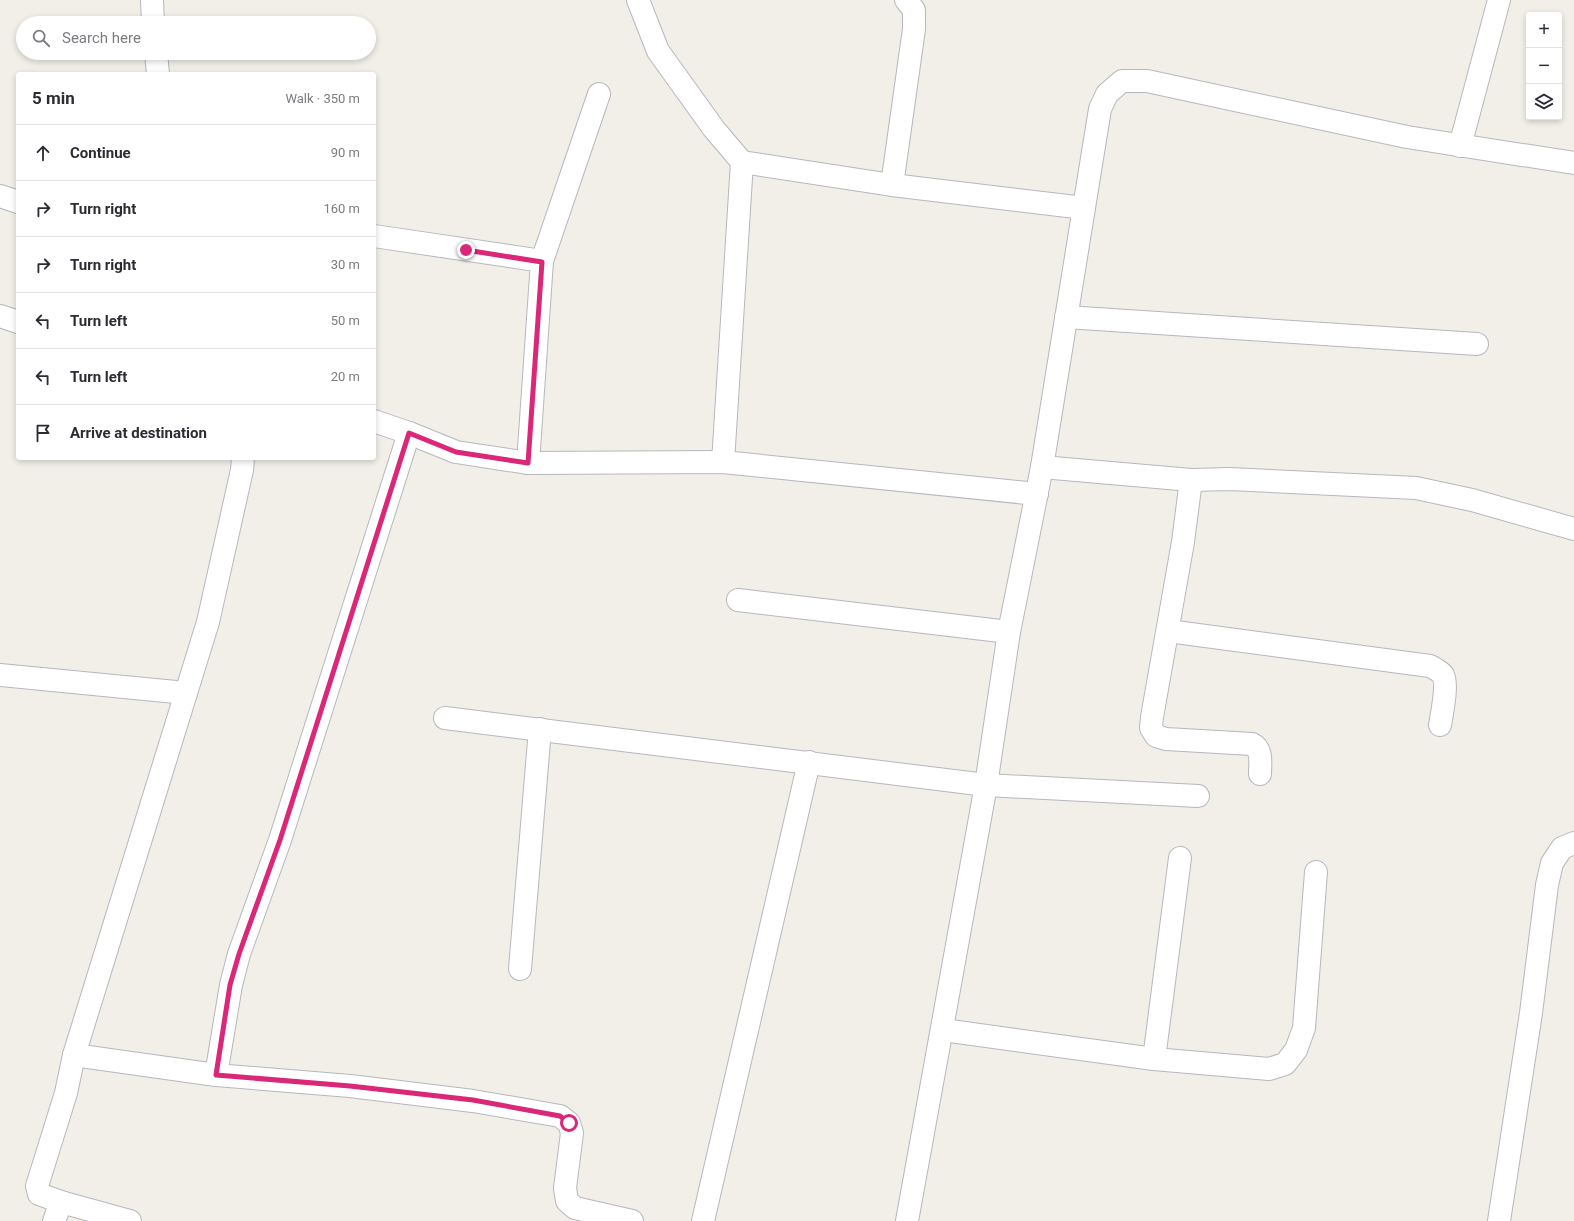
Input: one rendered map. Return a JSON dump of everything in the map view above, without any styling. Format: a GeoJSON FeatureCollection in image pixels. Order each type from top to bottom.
{"type":"FeatureCollection","features":[{"type":"Feature","properties":{"kind":"street"},"geometry":{"type":"LineString","coordinates":[[152,0],[153,16]]}},
{"type":"Feature","properties":{"kind":"street"},"geometry":{"type":"LineString","coordinates":[[638,0],[658,51],[714,129],[742,162],[892,186],[1084,208]]}},
{"type":"Feature","properties":{"kind":"street"},"geometry":{"type":"LineString","coordinates":[[892,186],[914,29],[914,10],[906,0]]}},
{"type":"Feature","properties":{"kind":"street"},"geometry":{"type":"LineString","coordinates":[[1460,146],[1499,0]]}},
{"type":"Feature","properties":{"kind":"street"},"geometry":{"type":"LineString","coordinates":[[157,60],[158,72]]}},
{"type":"Feature","properties":{"kind":"street"},"geometry":{"type":"LineString","coordinates":[[907,1221],[943,1030],[986,785],[1009,632],[1042,466],[1100,110],[1106,94],[1122,81],[1147,81],[1407,137],[1574,163]]}},
{"type":"Feature","properties":{"kind":"street"},"geometry":{"type":"LineString","coordinates":[[528,463],[542,262],[599,94]]}},
{"type":"Feature","properties":{"kind":"street"},"geometry":{"type":"LineString","coordinates":[[723,462],[742,162]]}},
{"type":"Feature","properties":{"kind":"street"},"geometry":{"type":"LineString","coordinates":[[0,196],[16,201]]}},
{"type":"Feature","properties":{"kind":"street"},"geometry":{"type":"LineString","coordinates":[[376,236],[542,262]]}},
{"type":"Feature","properties":{"kind":"street"},"geometry":{"type":"LineString","coordinates":[[0,316],[16,321]]}},
{"type":"Feature","properties":{"kind":"street"},"geometry":{"type":"LineString","coordinates":[[1066,317],[1477,344]]}},
{"type":"Feature","properties":{"kind":"street"},"geometry":{"type":"LineString","coordinates":[[376,422],[456,452],[528,463],[723,462],[1036,494]]}},
{"type":"Feature","properties":{"kind":"street"},"geometry":{"type":"LineString","coordinates":[[216,1075],[230,985],[239,954],[280,840],[409,433]]}},
{"type":"Feature","properties":{"kind":"street"},"geometry":{"type":"LineString","coordinates":[[130,1221],[57,1211],[39,1194],[37,1186],[66,1093],[74,1055],[208,622],[242,470],[243,460]]}},
{"type":"Feature","properties":{"kind":"street"},"geometry":{"type":"LineString","coordinates":[[1042,466],[1191,480],[1229,479],[1416,488],[1472,500],[1574,529]]}},
{"type":"Feature","properties":{"kind":"street"},"geometry":{"type":"LineString","coordinates":[[1191,480],[1183,542],[1159,674],[1151,728],[1156,736],[1166,739],[1252,744],[1256,746],[1260,754],[1260,774]]}},
{"type":"Feature","properties":{"kind":"street"},"geometry":{"type":"LineString","coordinates":[[738,600],[1009,632]]}},
{"type":"Feature","properties":{"kind":"street"},"geometry":{"type":"LineString","coordinates":[[1168,631],[1430,666],[1443,675],[1444,682],[1440,725]]}},
{"type":"Feature","properties":{"kind":"street"},"geometry":{"type":"LineString","coordinates":[[0,675],[186,692]]}},
{"type":"Feature","properties":{"kind":"street"},"geometry":{"type":"LineString","coordinates":[[445,718],[986,785],[1198,796]]}},
{"type":"Feature","properties":{"kind":"street"},"geometry":{"type":"LineString","coordinates":[[520,969],[540,730]]}},
{"type":"Feature","properties":{"kind":"street"},"geometry":{"type":"LineString","coordinates":[[703,1221],[809,762]]}},
{"type":"Feature","properties":{"kind":"street"},"geometry":{"type":"LineString","coordinates":[[1499,1221],[1532,1013],[1547,885],[1552,863],[1562,848],[1574,843]]}},
{"type":"Feature","properties":{"kind":"street"},"geometry":{"type":"LineString","coordinates":[[1154,1059],[1180,858]]}},
{"type":"Feature","properties":{"kind":"street"},"geometry":{"type":"LineString","coordinates":[[943,1030],[1154,1059],[1269,1069],[1285,1064],[1296,1050],[1304,1028],[1316,872]]}},
{"type":"Feature","properties":{"kind":"street"},"geometry":{"type":"LineString","coordinates":[[74,1055],[216,1075],[350,1086],[473,1100],[560,1116],[569,1123],[572,1133],[565,1188],[567,1201],[575,1208],[632,1221]]}},
{"type":"Feature","properties":{"kind":"route"},"geometry":{"type":"LineString","coordinates":[[466,250],[542,262],[528,463],[456,452],[409,433],[280,840],[239,954],[230,985],[216,1075],[350,1086],[473,1100],[560,1116],[569,1123]]}}]}
